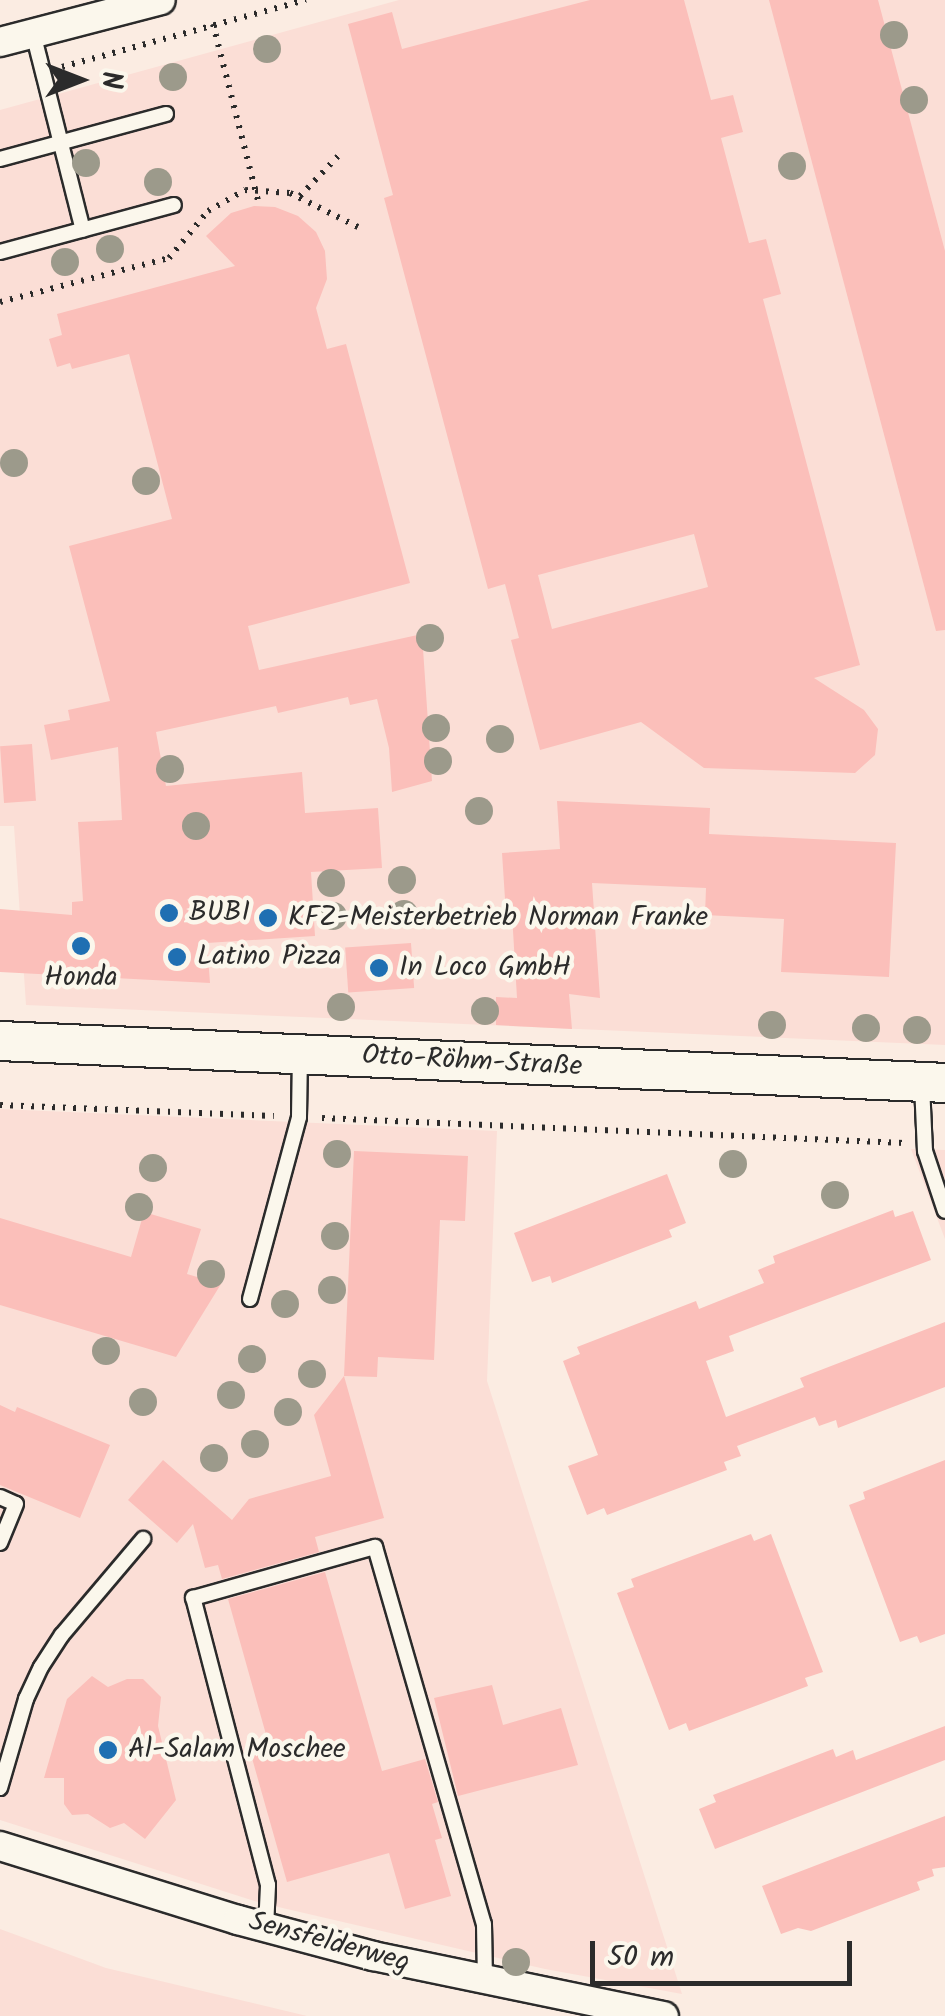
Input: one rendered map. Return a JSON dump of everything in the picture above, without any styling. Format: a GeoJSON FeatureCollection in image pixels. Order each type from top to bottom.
{"type":"FeatureCollection","features":[{"type":"Feature","properties":{"kind":"street"},"geometry":{"type":"LineString","coordinates":[[0,42],[161,0]]}},
{"type":"Feature","properties":{"kind":"street","name":"Otto-Röhm-Straße"},"geometry":{"type":"LineString","coordinates":[[0,1041],[934,1082]]}},
{"type":"Feature","properties":{"kind":"street","name":"Sensfelderweg"},"geometry":{"type":"LineString","coordinates":[[0,1846],[266,1928],[484,1982],[664,2016]]}},
{"type":"Feature","properties":{"kind":"lane"},"geometry":{"type":"LineString","coordinates":[[33,34],[83,230]]}},
{"type":"Feature","properties":{"kind":"lane"},"geometry":{"type":"LineString","coordinates":[[0,160],[166,114]]}},
{"type":"Feature","properties":{"kind":"lane"},"geometry":{"type":"LineString","coordinates":[[0,252],[174,206]]}},
{"type":"Feature","properties":{"kind":"lane"},"geometry":{"type":"LineString","coordinates":[[250,1299],[299,1117],[300,1054]]}},
{"type":"Feature","properties":{"kind":"lane"},"geometry":{"type":"LineString","coordinates":[[934,1082],[924,1144],[945,1211]]}},
{"type":"Feature","properties":{"kind":"lane"},"geometry":{"type":"LineString","coordinates":[[0,1497],[16,1504],[0,1543]]}},
{"type":"Feature","properties":{"kind":"lane"},"geometry":{"type":"LineString","coordinates":[[0,1788],[26,1699],[41,1666],[62,1635],[143,1539]]}},
{"type":"Feature","properties":{"kind":"lane"},"geometry":{"type":"LineString","coordinates":[[266,1928],[268,1885],[193,1598],[375,1546],[484,1924],[484,1982]]}},
{"type":"Feature","properties":{"kind":"path"},"geometry":{"type":"LineString","coordinates":[[43,72],[306,0]]}},
{"type":"Feature","properties":{"kind":"path"},"geometry":{"type":"LineString","coordinates":[[213,24],[259,206]]}},
{"type":"Feature","properties":{"kind":"path"},"geometry":{"type":"LineString","coordinates":[[300,196],[339,155]]}},
{"type":"Feature","properties":{"kind":"path"},"geometry":{"type":"LineString","coordinates":[[0,302],[169,258],[215,205],[255,188],[300,196],[358,228]]}},
{"type":"Feature","properties":{"kind":"path"},"geometry":{"type":"LineString","coordinates":[[0,1105],[924,1144]]}},
{"type":"Feature","properties":{"kind":"shaded area"},"geometry":{"type":"Polygon","coordinates":[[[399,0],[945,0],[945,1045],[26,1005],[14,826],[0,826],[0,110],[399,0]]]}},
{"type":"Feature","properties":{"kind":"shaded area"},"geometry":{"type":"Polygon","coordinates":[[[0,1109],[497,1131],[487,1381],[682,1994],[545,1969],[261,1903],[0,1820],[0,1109]]]}},
{"type":"Feature","properties":{"kind":"shaded area"},"geometry":{"type":"Polygon","coordinates":[[[911,1149],[945,1150],[945,1239],[911,1149]]]}},
{"type":"Feature","properties":{"kind":"shaded area"},"geometry":{"type":"Polygon","coordinates":[[[0,1929],[106,1968],[307,2016],[0,2016],[0,1929]]]}},
{"type":"Feature","properties":{"kind":"building"},"geometry":{"type":"Polygon","coordinates":[[[590,0],[684,0],[711,100],[733,95],[743,132],[721,138],[749,243],[766,239],[781,294],[763,299],[860,665],[814,678],[864,710],[878,729],[875,755],[855,773],[704,768],[641,722],[540,750],[511,640],[519,638],[505,584],[488,589],[384,198],[393,195],[348,24],[392,12],[402,49],[590,0]],[[694,534],[538,575],[552,629],[708,587],[694,534]]]}},
{"type":"Feature","properties":{"kind":"building"},"geometry":{"type":"Polygon","coordinates":[[[769,0],[878,0],[945,251],[945,630],[936,631],[769,0]]]}},
{"type":"Feature","properties":{"kind":"building"},"geometry":{"type":"Polygon","coordinates":[[[254,206],[275,207],[298,216],[316,232],[325,251],[327,279],[316,308],[327,349],[346,344],[410,583],[248,626],[259,670],[422,634],[432,781],[392,792],[389,748],[377,699],[350,705],[348,697],[278,713],[276,706],[156,732],[166,786],[302,772],[305,813],[378,808],[382,868],[311,872],[315,936],[207,943],[210,983],[0,972],[0,909],[72,915],[72,902],[83,901],[78,822],[122,820],[118,747],[51,760],[44,725],[70,720],[68,710],[110,701],[69,546],[172,519],[129,354],[72,369],[70,363],[57,367],[49,339],[62,335],[57,314],[235,266],[206,236],[231,213],[254,206]]]}},
{"type":"Feature","properties":{"kind":"building"},"geometry":{"type":"Polygon","coordinates":[[[32,744],[36,801],[4,803],[0,746],[32,744]]]}},
{"type":"Feature","properties":{"kind":"building"},"geometry":{"type":"Polygon","coordinates":[[[557,801],[710,808],[709,834],[896,843],[889,977],[781,972],[784,919],[705,915],[706,888],[592,883],[600,998],[569,994],[572,1029],[496,1025],[496,997],[517,998],[512,914],[506,914],[502,853],[560,849],[557,801]]]}},
{"type":"Feature","properties":{"kind":"building","name":"In Loco GmbH"},"geometry":{"type":"Polygon","coordinates":[[[411,943],[414,988],[348,992],[345,948],[411,943]]]}},
{"type":"Feature","properties":{"kind":"building"},"geometry":{"type":"Polygon","coordinates":[[[354,1151],[468,1156],[465,1221],[440,1220],[434,1360],[378,1357],[377,1377],[344,1376],[354,1151]]]}},
{"type":"Feature","properties":{"kind":"building"},"geometry":{"type":"Polygon","coordinates":[[[667,1174],[686,1223],[669,1230],[672,1237],[552,1283],[550,1276],[532,1282],[514,1233],[667,1174]]]}},
{"type":"Feature","properties":{"kind":"building"},"geometry":{"type":"Polygon","coordinates":[[[893,1210],[895,1217],[913,1211],[931,1260],[729,1336],[734,1351],[706,1361],[726,1417],[804,1387],[800,1378],[945,1322],[945,1387],[838,1428],[836,1420],[819,1426],[815,1417],[737,1446],[741,1456],[724,1462],[727,1470],[607,1515],[604,1508],[587,1515],[568,1466],[598,1455],[563,1361],[580,1354],[577,1347],[696,1301],[699,1309],[764,1283],[758,1270],[775,1263],[773,1256],[893,1210]]]}},
{"type":"Feature","properties":{"kind":"building"},"geometry":{"type":"Polygon","coordinates":[[[144,1212],[201,1229],[187,1274],[221,1284],[176,1357],[0,1305],[0,1218],[131,1257],[144,1212]]]}},
{"type":"Feature","properties":{"kind":"building"},"geometry":{"type":"Polygon","coordinates":[[[344,1376],[384,1518],[315,1537],[319,1552],[222,1579],[218,1565],[205,1568],[193,1524],[177,1543],[128,1500],[163,1460],[232,1520],[249,1499],[331,1476],[314,1415],[344,1376]]]}},
{"type":"Feature","properties":{"kind":"building"},"geometry":{"type":"Polygon","coordinates":[[[0,1405],[15,1412],[17,1407],[110,1445],[80,1518],[0,1485],[0,1405]]]}},
{"type":"Feature","properties":{"kind":"building"},"geometry":{"type":"Polygon","coordinates":[[[945,1460],[945,1634],[920,1643],[917,1636],[900,1642],[849,1505],[865,1499],[863,1492],[945,1460]]]}},
{"type":"Feature","properties":{"kind":"building"},"geometry":{"type":"Polygon","coordinates":[[[751,1534],[754,1541],[771,1534],[823,1672],[805,1678],[808,1686],[689,1731],[686,1723],[669,1730],[617,1593],[634,1587],[631,1579],[751,1534]]]}},
{"type":"Feature","properties":{"kind":"building"},"geometry":{"type":"Polygon","coordinates":[[[325,1572],[382,1771],[425,1759],[438,1802],[432,1804],[442,1838],[435,1840],[451,1896],[405,1909],[389,1853],[287,1882],[248,1744],[267,1738],[228,1599],[325,1572]]]}},
{"type":"Feature","properties":{"kind":"building","name":"Al-Salam Moschee"},"geometry":{"type":"Polygon","coordinates":[[[92,1676],[108,1687],[127,1679],[143,1679],[161,1697],[158,1726],[176,1800],[145,1839],[124,1823],[110,1828],[88,1814],[72,1815],[64,1804],[64,1778],[44,1778],[67,1699],[92,1676]]]}},
{"type":"Feature","properties":{"kind":"building"},"geometry":{"type":"Polygon","coordinates":[[[492,1685],[503,1725],[561,1708],[578,1765],[458,1796],[434,1698],[492,1685]]]}},
{"type":"Feature","properties":{"kind":"building"},"geometry":{"type":"Polygon","coordinates":[[[945,1726],[945,1760],[715,1849],[699,1809],[716,1802],[713,1795],[833,1749],[836,1757],[853,1750],[856,1760],[945,1726]]]}},
{"type":"Feature","properties":{"kind":"building"},"geometry":{"type":"Polygon","coordinates":[[[945,1816],[945,1867],[932,1869],[934,1876],[917,1882],[920,1890],[811,1931],[798,1928],[781,1934],[762,1886],[945,1816]]]}},
{"type":"Feature","properties":{"kind":"place","name":"BUBI"},"geometry":{"type":"Point","coordinates":[169,913]}},
{"type":"Feature","properties":{"kind":"place","name":"KFZ-Meisterbetrieb Norman Franke"},"geometry":{"type":"Point","coordinates":[268,918]}},
{"type":"Feature","properties":{"kind":"place","name":"Honda"},"geometry":{"type":"Point","coordinates":[81,946]}},
{"type":"Feature","properties":{"kind":"place","name":"Latino Pizza"},"geometry":{"type":"Point","coordinates":[177,957]}},
{"type":"Feature","properties":{"kind":"place","name":"In Loco GmbH"},"geometry":{"type":"Point","coordinates":[379,968]}},
{"type":"Feature","properties":{"kind":"place","name":"Al-Salam Moschee"},"geometry":{"type":"Point","coordinates":[108,1750]}}]}
